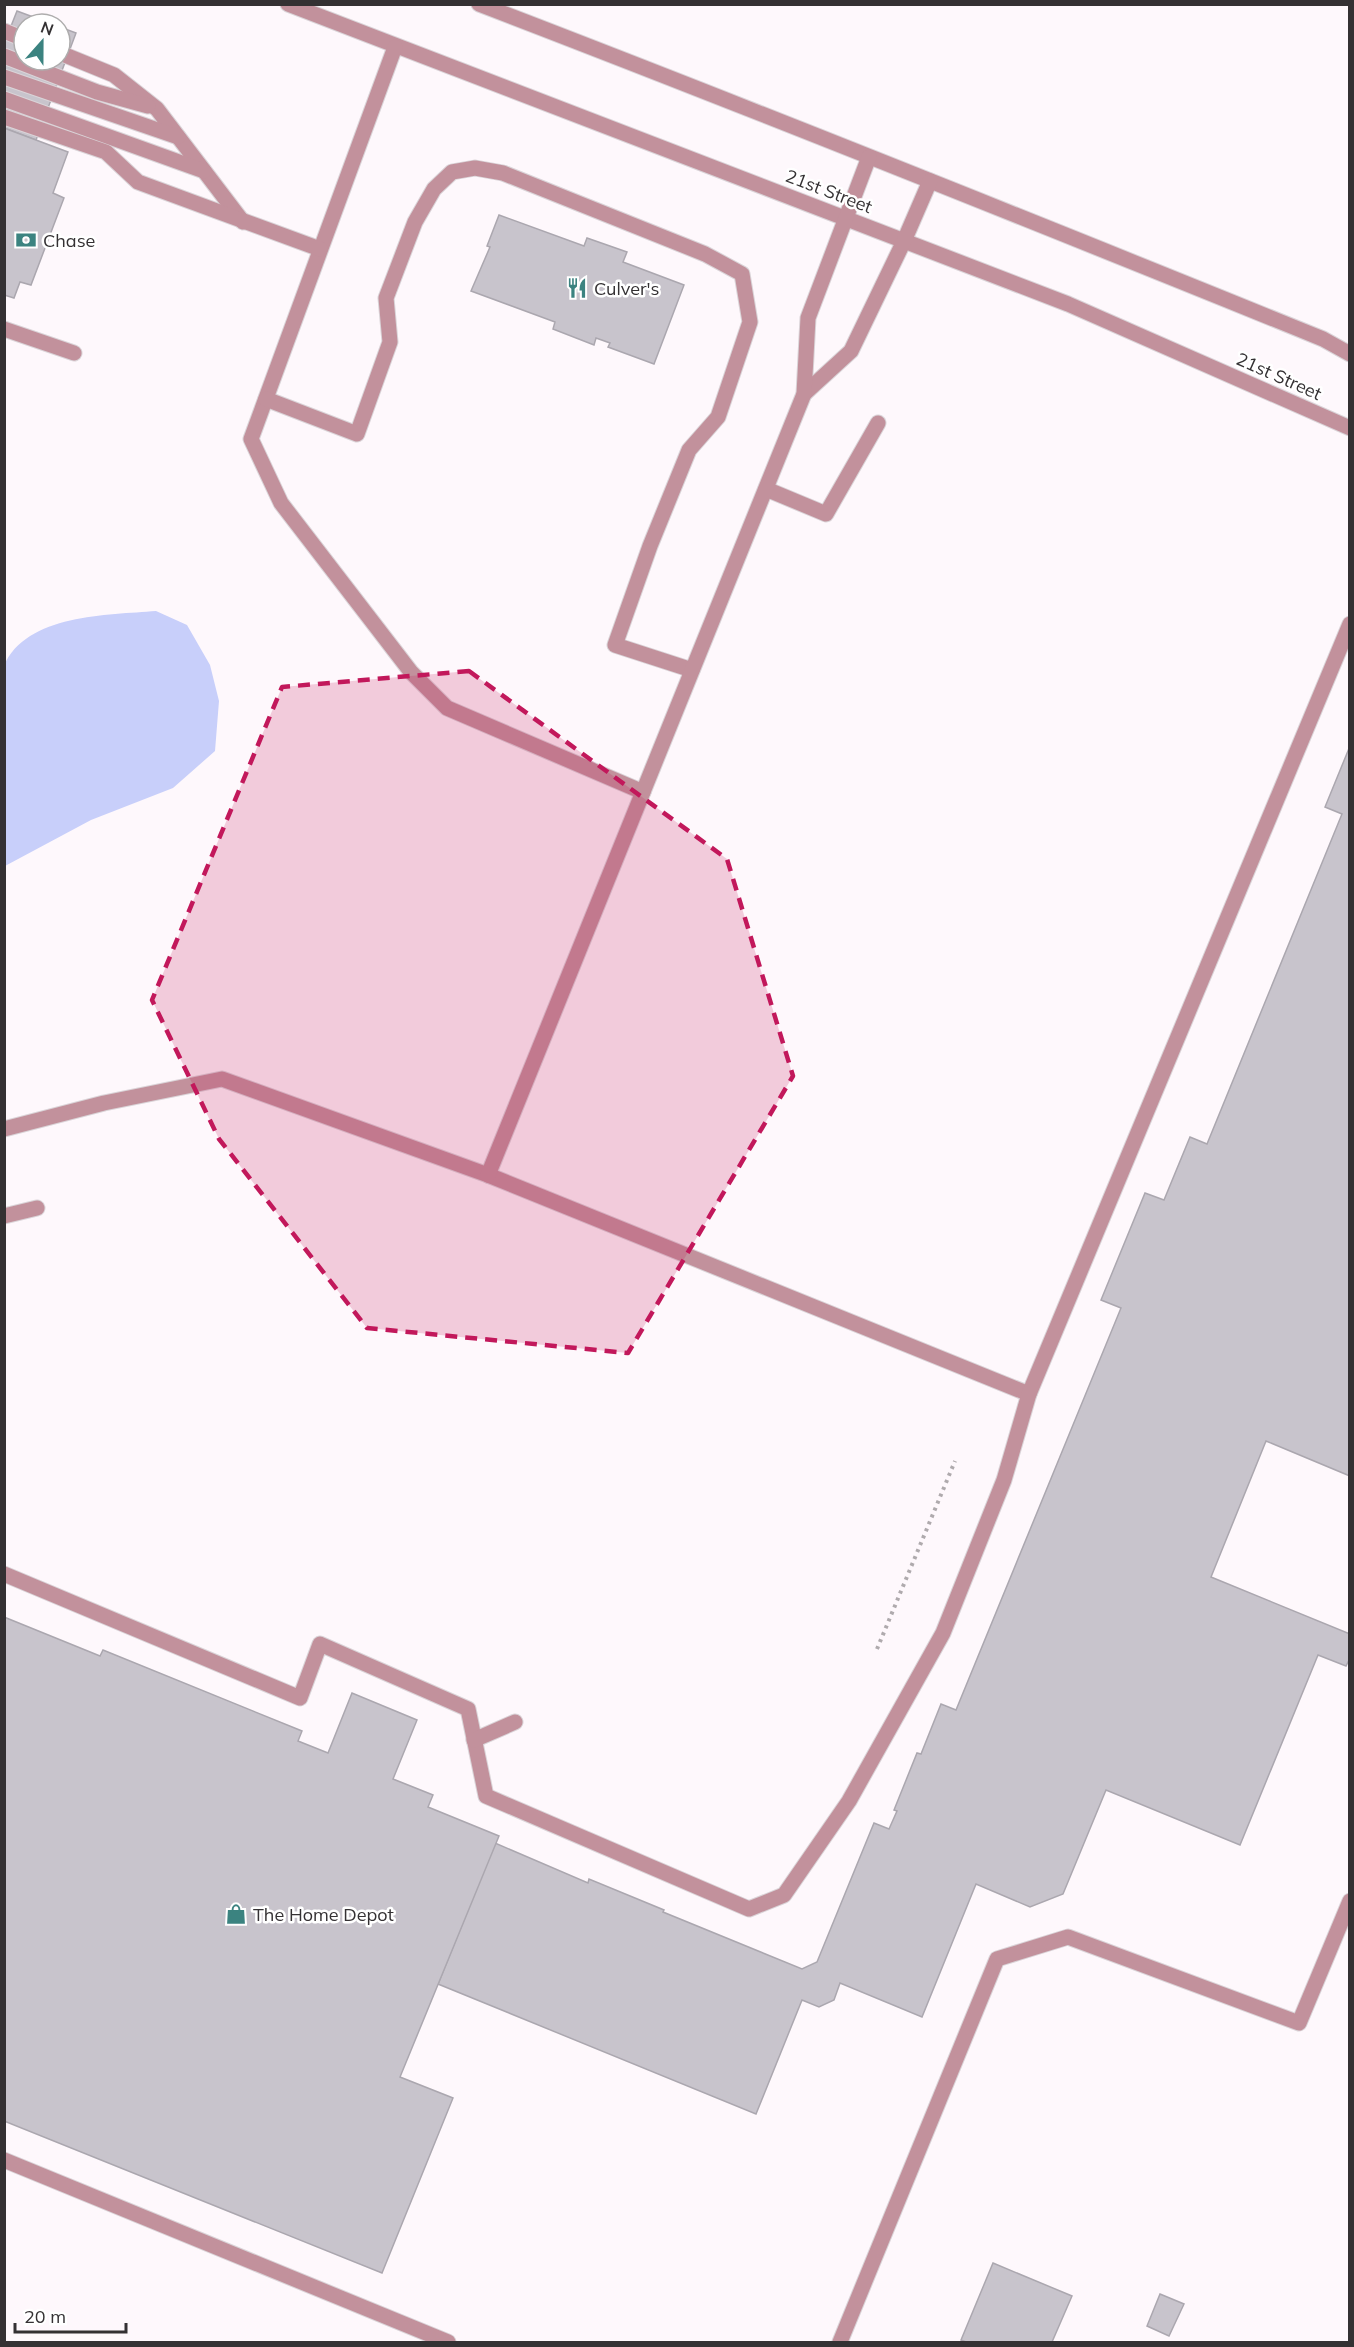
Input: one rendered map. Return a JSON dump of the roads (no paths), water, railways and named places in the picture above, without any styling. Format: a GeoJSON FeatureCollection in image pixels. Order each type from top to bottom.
{"type":"FeatureCollection","features":[{"type":"Feature","properties":{"kind":"street","name":"21st Street"},"geometry":{"type":"LineString","coordinates":[[288,4],[1068,304],[1350,428]]}},
{"type":"Feature","properties":{"kind":"street"},"geometry":{"type":"LineString","coordinates":[[478,4],[930,181],[1323,339],[1350,354]]}},
{"type":"Feature","properties":{"kind":"street"},"geometry":{"type":"LineString","coordinates":[[395,46],[251,439],[281,503],[411,672],[447,708],[643,792]]}},
{"type":"Feature","properties":{"kind":"street"},"geometry":{"type":"LineString","coordinates":[[4,56],[97,92],[157,109]]}},
{"type":"Feature","properties":{"kind":"street"},"geometry":{"type":"LineString","coordinates":[[72,58],[114,75],[157,109],[243,222]]}},
{"type":"Feature","properties":{"kind":"street"},"geometry":{"type":"LineString","coordinates":[[4,77],[178,137]]}},
{"type":"Feature","properties":{"kind":"street"},"geometry":{"type":"LineString","coordinates":[[4,99],[204,171]]}},
{"type":"Feature","properties":{"kind":"street"},"geometry":{"type":"LineString","coordinates":[[4,117],[106,152],[138,182],[321,249]]}},
{"type":"Feature","properties":{"kind":"street"},"geometry":{"type":"LineString","coordinates":[[488,1175],[804,394],[808,318],[870,157]]}},
{"type":"Feature","properties":{"kind":"street"},"geometry":{"type":"LineString","coordinates":[[266,399],[357,434],[390,342],[386,298],[416,222],[434,189],[452,172],[475,168],[503,173],[705,254],[742,274],[750,322],[718,417],[689,450],[650,546],[615,645],[692,670]]}},
{"type":"Feature","properties":{"kind":"street"},"geometry":{"type":"LineString","coordinates":[[804,394],[851,351],[930,181]]}},
{"type":"Feature","properties":{"kind":"street"},"geometry":{"type":"LineString","coordinates":[[4,328],[74,353]]}},
{"type":"Feature","properties":{"kind":"street"},"geometry":{"type":"LineString","coordinates":[[766,489],[826,514],[878,423]]}},
{"type":"Feature","properties":{"kind":"street"},"geometry":{"type":"LineString","coordinates":[[4,1574],[300,1698],[320,1644],[468,1710],[486,1796],[749,1909],[784,1894],[849,1801],[943,1633],[1004,1480],[1029,1394],[1350,624]]}},
{"type":"Feature","properties":{"kind":"street"},"geometry":{"type":"LineString","coordinates":[[4,1129],[104,1103],[222,1079],[488,1175],[1029,1394]]}},
{"type":"Feature","properties":{"kind":"street"},"geometry":{"type":"LineString","coordinates":[[4,1216],[38,1208]]}},
{"type":"Feature","properties":{"kind":"street"},"geometry":{"type":"LineString","coordinates":[[474,1740],[515,1722]]}},
{"type":"Feature","properties":{"kind":"street"},"geometry":{"type":"LineString","coordinates":[[840,2343],[997,1959],[1068,1937],[1299,2023],[1350,1901]]}},
{"type":"Feature","properties":{"kind":"street"},"geometry":{"type":"LineString","coordinates":[[4,2160],[448,2343]]}},
{"type":"Feature","properties":{"kind":"water"},"geometry":{"type":"Polygon","coordinates":[[[156,611],[187,625],[210,665],[219,701],[215,751],[173,788],[91,820],[5,866],[4,666],[15,649],[30,636],[49,627],[93,616],[156,611]]]}},
{"type":"Feature","properties":{"kind":"place","name":"Chase"},"geometry":{"type":"Point","coordinates":[26,240]}},
{"type":"Feature","properties":{"kind":"place","name":"Culver's"},"geometry":{"type":"Point","coordinates":[577,288]}},
{"type":"Feature","properties":{"kind":"place","name":"The Home Depot"},"geometry":{"type":"Point","coordinates":[236,1914]}}]}
